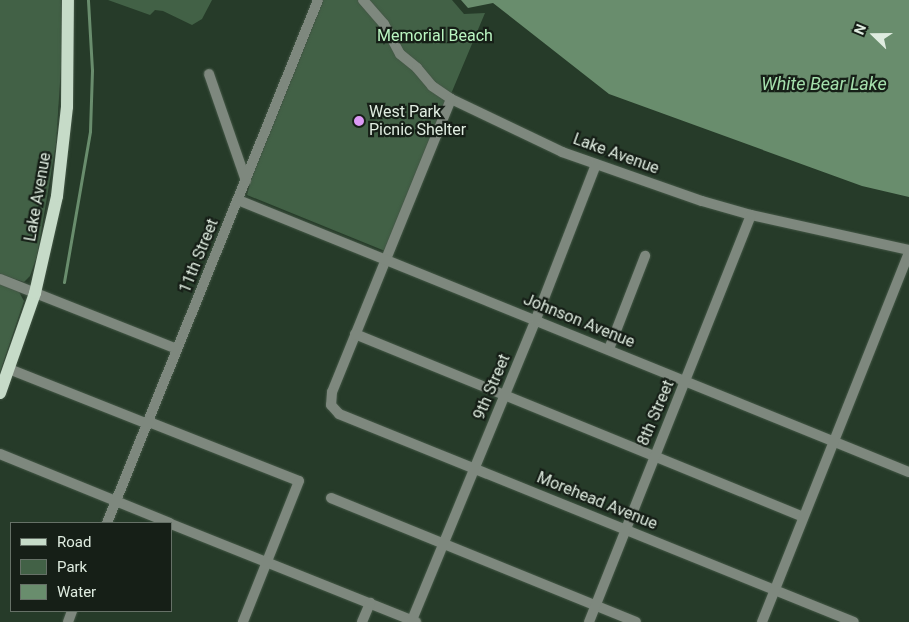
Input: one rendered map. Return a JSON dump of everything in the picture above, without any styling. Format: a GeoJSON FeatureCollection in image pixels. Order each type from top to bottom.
{"type":"FeatureCollection","features":[{"type":"Feature","properties":{"kind":"main road","name":"Lake Avenue"},"geometry":{"type":"LineString","coordinates":[[0,393],[36,293],[54,211],[63,150],[68,86],[68,0]]}},
{"type":"Feature","properties":{"kind":"street","name":"11th Street"},"geometry":{"type":"LineString","coordinates":[[107,522],[149,423],[318,0]]}},
{"type":"Feature","properties":{"kind":"street","name":"Lake Avenue"},"geometry":{"type":"LineString","coordinates":[[363,0],[381,20],[400,54],[417,68],[432,86],[451,99],[562,152],[751,215],[909,252]]}},
{"type":"Feature","properties":{"kind":"street"},"geometry":{"type":"LineString","coordinates":[[209,74],[246,181]]}},
{"type":"Feature","properties":{"kind":"street"},"geometry":{"type":"LineString","coordinates":[[451,99],[355,334],[803,517]]}},
{"type":"Feature","properties":{"kind":"street","name":"9th Street"},"geometry":{"type":"LineString","coordinates":[[414,621],[474,467],[536,319],[596,164]]}},
{"type":"Feature","properties":{"kind":"street","name":"Johnson Avenue"},"geometry":{"type":"LineString","coordinates":[[238,200],[536,319],[909,472]]}},
{"type":"Feature","properties":{"kind":"street","name":"8th Street"},"geometry":{"type":"LineString","coordinates":[[589,622],[751,215]]}},
{"type":"Feature","properties":{"kind":"street"},"geometry":{"type":"LineString","coordinates":[[762,622],[909,252]]}},
{"type":"Feature","properties":{"kind":"street"},"geometry":{"type":"LineString","coordinates":[[609,349],[644,256]]}},
{"type":"Feature","properties":{"kind":"street"},"geometry":{"type":"LineString","coordinates":[[0,279],[177,349]]}},
{"type":"Feature","properties":{"kind":"street","name":"Morehead Avenue"},"geometry":{"type":"LineString","coordinates":[[355,334],[332,392],[331,405],[339,414],[854,622]]}},
{"type":"Feature","properties":{"kind":"street"},"geometry":{"type":"LineString","coordinates":[[9,370],[299,481],[243,622]]}},
{"type":"Feature","properties":{"kind":"street"},"geometry":{"type":"LineString","coordinates":[[0,454],[165,522]]}},
{"type":"Feature","properties":{"kind":"street"},"geometry":{"type":"LineString","coordinates":[[332,498],[636,622]]}},
{"type":"Feature","properties":{"kind":"street"},"geometry":{"type":"LineString","coordinates":[[172,525],[414,621]]}},
{"type":"Feature","properties":{"kind":"street"},"geometry":{"type":"LineString","coordinates":[[362,622],[370,604]]}},
{"type":"Feature","properties":{"kind":"green space"},"geometry":{"type":"Polygon","coordinates":[[[0,0],[61,0],[61,67],[56,144],[37,256],[30,276],[24,282],[0,274],[0,0]]]}},
{"type":"Feature","properties":{"kind":"green space"},"geometry":{"type":"Polygon","coordinates":[[[108,0],[212,0],[202,19],[192,25],[163,11],[155,10],[150,15],[108,0]]]}},
{"type":"Feature","properties":{"kind":"green space","name":"Memorial Beach"},"geometry":{"type":"Polygon","coordinates":[[[321,0],[452,0],[464,14],[485,13],[385,251],[247,195],[257,156],[321,0]]]}},
{"type":"Feature","properties":{"kind":"green space"},"geometry":{"type":"Polygon","coordinates":[[[0,284],[19,292],[24,301],[0,372],[0,284]]]}},
{"type":"Feature","properties":{"kind":"water","name":"White Bear Lake"},"geometry":{"type":"Polygon","coordinates":[[[461,0],[909,0],[909,197],[862,186],[609,94],[493,3],[468,8],[461,0]]]}},
{"type":"Feature","properties":{"kind":"waterway"},"geometry":{"type":"LineString","coordinates":[[64,282],[90,131],[92,70],[88,0]]}},
{"type":"Feature","properties":{"kind":"place","name":"West Park Picnic Shelter"},"geometry":{"type":"Point","coordinates":[359,121]}}]}
